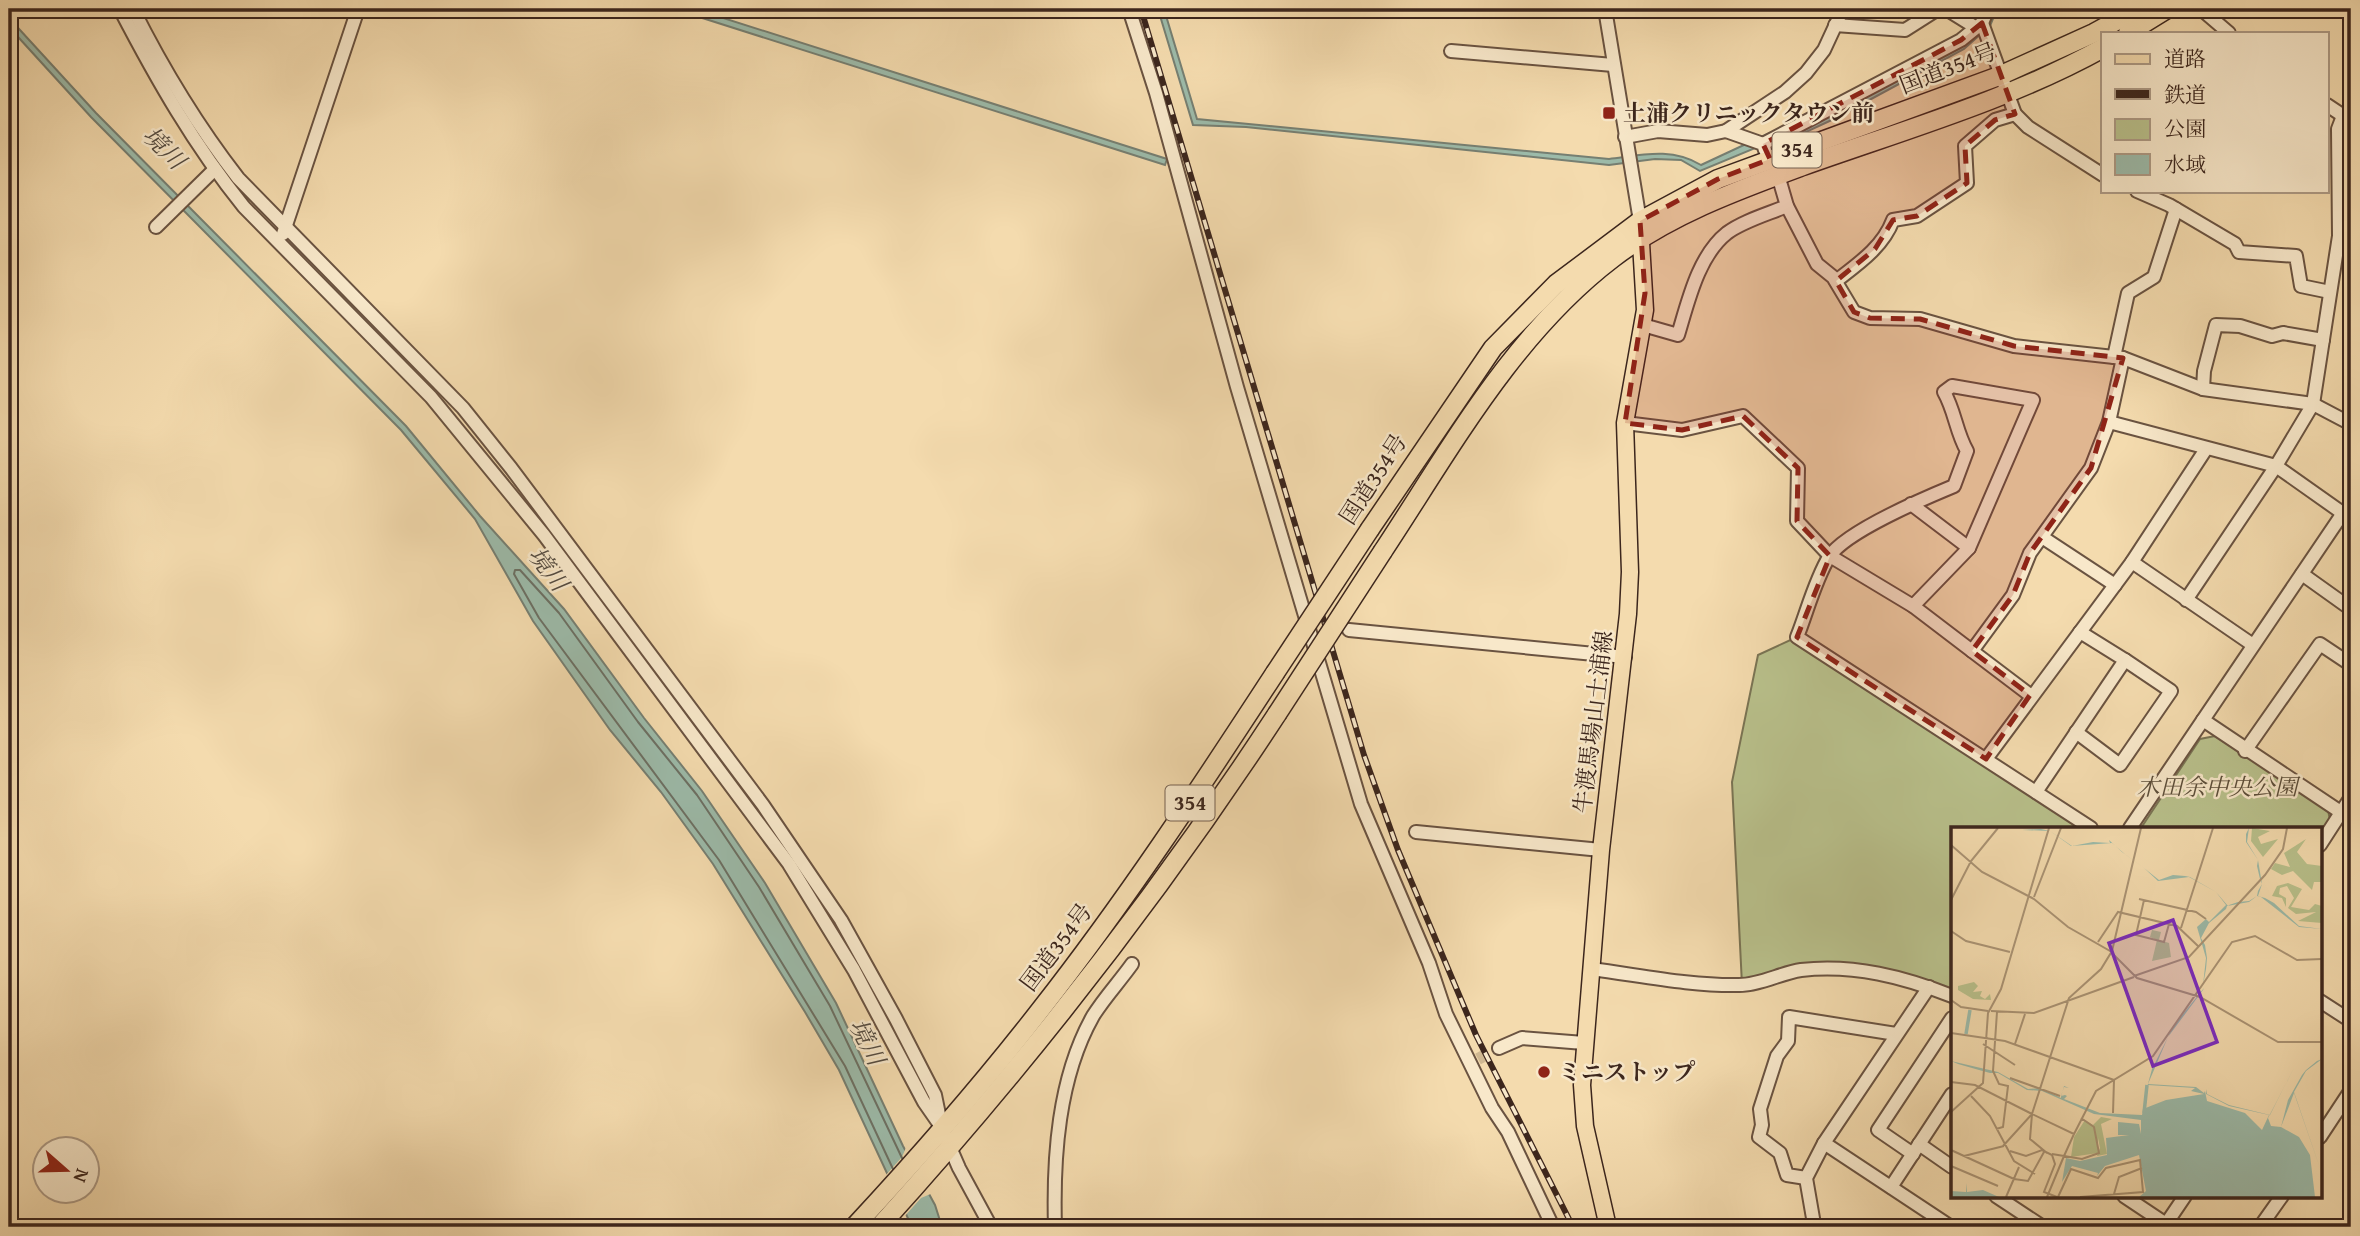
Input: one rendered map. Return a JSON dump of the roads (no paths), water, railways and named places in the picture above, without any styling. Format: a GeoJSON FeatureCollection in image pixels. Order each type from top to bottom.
{"type":"FeatureCollection","features":[{"type":"Feature","properties":{"kind":"highway","name":"国道354号"},"geometry":{"type":"LineString","coordinates":[[854,1227],[942,1129],[1042,1007],[1101,929],[1189,805],[1493,348],[1556,284],[1718,179],[1999,76],[2094,33],[2138,9]]}},
{"type":"Feature","properties":{"kind":"highway"},"geometry":{"type":"LineString","coordinates":[[2130,32],[2167,9]]}},
{"type":"Feature","properties":{"kind":"highway","name":"国道354号"},"geometry":{"type":"LineString","coordinates":[[1770,160],[2006,94],[2101,49]]}},
{"type":"Feature","properties":{"kind":"highway","name":"国道354号"},"geometry":{"type":"LineString","coordinates":[[879,1227],[934,1167],[1109,954],[1208,819],[1521,346],[1641,230]]}},
{"type":"Feature","properties":{"kind":"main road","name":"牛渡馬場山土浦線"},"geometry":{"type":"LineString","coordinates":[[1608,1227],[1582,1105],[1584,1043],[1601,850],[1625,657],[1630,572],[1625,423],[1643,325],[1645,278],[1641,230]]}},
{"type":"Feature","properties":{"kind":"street"},"geometry":{"type":"LineString","coordinates":[[120,9],[155,78],[214,170],[280,245],[463,433],[639,662],[789,864],[854,970],[924,1102],[942,1129],[991,1227]]}},
{"type":"Feature","properties":{"kind":"street"},"geometry":{"type":"LineString","coordinates":[[134,9],[159,61],[209,141],[238,178],[463,408],[527,489],[763,805],[841,920],[896,1019],[935,1095],[942,1129]]}},
{"type":"Feature","properties":{"kind":"street"},"geometry":{"type":"LineString","coordinates":[[280,245],[358,9]]}},
{"type":"Feature","properties":{"kind":"street"},"geometry":{"type":"LineString","coordinates":[[1129,9],[1156,93],[1237,387],[1361,804],[1429,963],[1446,1014],[1474,1062],[1553,1227]]}},
{"type":"Feature","properties":{"kind":"street"},"geometry":{"type":"LineString","coordinates":[[1605,9],[1641,230]]}},
{"type":"Feature","properties":{"kind":"street"},"geometry":{"type":"LineString","coordinates":[[1625,137],[1658,131],[1707,135],[1726,131],[1785,92],[1807,73],[1824,50],[1843,9]]}},
{"type":"Feature","properties":{"kind":"street"},"geometry":{"type":"LineString","coordinates":[[1835,25],[1905,30],[1938,9]]}},
{"type":"Feature","properties":{"kind":"street"},"geometry":{"type":"LineString","coordinates":[[1946,9],[1978,25],[2015,114],[2028,127],[2101,175]]}},
{"type":"Feature","properties":{"kind":"street"},"geometry":{"type":"LineString","coordinates":[[1770,160],[1961,40],[1978,25],[1988,9]]}},
{"type":"Feature","properties":{"kind":"street"},"geometry":{"type":"LineString","coordinates":[[2201,9],[2228,32]]}},
{"type":"Feature","properties":{"kind":"street"},"geometry":{"type":"LineString","coordinates":[[1451,51],[1613,65]]}},
{"type":"Feature","properties":{"kind":"street"},"geometry":{"type":"LineString","coordinates":[[2186,600],[2276,466],[2313,404],[2330,292],[2345,235],[2338,128],[2347,118],[2328,106]]}},
{"type":"Feature","properties":{"kind":"street"},"geometry":{"type":"LineString","coordinates":[[1836,281],[1875,249],[1887,234],[1893,220],[1917,216],[1967,183],[1965,146],[1995,120],[2015,114]]}},
{"type":"Feature","properties":{"kind":"street"},"geometry":{"type":"LineString","coordinates":[[1726,131],[1770,160],[1787,205],[1817,264],[1836,281],[1854,313],[1870,318],[1920,320],[2014,346],[2119,357],[2203,389],[2313,404],[2351,424]]}},
{"type":"Feature","properties":{"kind":"street"},"geometry":{"type":"LineString","coordinates":[[158,225],[214,170]]}},
{"type":"Feature","properties":{"kind":"street"},"geometry":{"type":"LineString","coordinates":[[2139,192],[2176,209],[2235,244],[2239,252],[2296,256],[2301,286],[2330,292]]}},
{"type":"Feature","properties":{"kind":"street"},"geometry":{"type":"LineString","coordinates":[[1643,325],[1678,335],[1693,286],[1714,248],[1728,233],[1787,205]]}},
{"type":"Feature","properties":{"kind":"street"},"geometry":{"type":"LineString","coordinates":[[1972,651],[2013,595],[2031,553],[2091,468],[2109,422],[2128,293],[2154,277],[2176,209]]}},
{"type":"Feature","properties":{"kind":"street"},"geometry":{"type":"LineString","coordinates":[[2203,389],[2204,371],[2217,325],[2240,326],[2272,335],[2283,333],[2323,340]]}},
{"type":"Feature","properties":{"kind":"street"},"geometry":{"type":"LineString","coordinates":[[1913,606],[1969,548],[2034,400],[1952,386],[1944,392],[1952,406],[1958,436],[1967,451],[1954,485],[1911,504],[1846,539],[1830,556],[1797,637],[1986,759],[2085,827]]}},
{"type":"Feature","properties":{"kind":"street"},"geometry":{"type":"LineString","coordinates":[[1625,423],[1682,430],[1743,416],[1798,468],[1797,521],[1830,556],[1913,606],[2030,695]]}},
{"type":"Feature","properties":{"kind":"street"},"geometry":{"type":"LineString","coordinates":[[2109,422],[2276,466],[2347,516],[2253,645],[2131,827]]}},
{"type":"Feature","properties":{"kind":"street"},"geometry":{"type":"LineString","coordinates":[[1986,759],[2030,695],[2132,562],[2206,449]]}},
{"type":"Feature","properties":{"kind":"street"},"geometry":{"type":"LineString","coordinates":[[1911,504],[1969,548]]}},
{"type":"Feature","properties":{"kind":"street"},"geometry":{"type":"LineString","coordinates":[[2042,537],[2115,585]]}},
{"type":"Feature","properties":{"kind":"street"},"geometry":{"type":"LineString","coordinates":[[2132,562],[2253,645]]}},
{"type":"Feature","properties":{"kind":"street"},"geometry":{"type":"LineString","coordinates":[[2302,575],[2351,609]]}},
{"type":"Feature","properties":{"kind":"street"},"geometry":{"type":"LineString","coordinates":[[1349,630],[1625,657]]}},
{"type":"Feature","properties":{"kind":"street"},"geometry":{"type":"LineString","coordinates":[[2076,732],[2120,765],[2171,691],[2080,632]]}},
{"type":"Feature","properties":{"kind":"street"},"geometry":{"type":"LineString","coordinates":[[2245,751],[2320,644],[2350,664],[2351,662]]}},
{"type":"Feature","properties":{"kind":"street"},"geometry":{"type":"LineString","coordinates":[[2036,792],[2125,660]]}},
{"type":"Feature","properties":{"kind":"street"},"geometry":{"type":"LineString","coordinates":[[2203,720],[2245,751],[2346,816]]}},
{"type":"Feature","properties":{"kind":"street"},"geometry":{"type":"LineString","coordinates":[[2322,843],[2346,816],[2351,797]]}},
{"type":"Feature","properties":{"kind":"street"},"geometry":{"type":"LineString","coordinates":[[1416,832],[1601,850]]}},
{"type":"Feature","properties":{"kind":"street"},"geometry":{"type":"LineString","coordinates":[[1055,1227],[1058,1142],[1080,1044],[1094,1014],[1132,964]]}},
{"type":"Feature","properties":{"kind":"street"},"geometry":{"type":"LineString","coordinates":[[1591,969],[1696,983],[1742,985],[1800,970],[1830,968],[1890,974],[1951,996]]}},
{"type":"Feature","properties":{"kind":"street"},"geometry":{"type":"LineString","coordinates":[[1816,1226],[1806,1178],[1824,1143],[1929,987]]}},
{"type":"Feature","properties":{"kind":"street"},"geometry":{"type":"LineString","coordinates":[[2322,1002],[2351,1021]]}},
{"type":"Feature","properties":{"kind":"street"},"geometry":{"type":"LineString","coordinates":[[1806,1178],[1787,1175],[1780,1153],[1759,1137],[1762,1125],[1760,1109],[1777,1056],[1788,1041],[1789,1017],[1896,1034]]}},
{"type":"Feature","properties":{"kind":"street"},"geometry":{"type":"LineString","coordinates":[[1951,1020],[1878,1130],[1951,1166]]}},
{"type":"Feature","properties":{"kind":"street"},"geometry":{"type":"LineString","coordinates":[[1499,1048],[1522,1038],[1584,1043]]}},
{"type":"Feature","properties":{"kind":"street"},"geometry":{"type":"LineString","coordinates":[[2322,1134],[2351,1090]]}},
{"type":"Feature","properties":{"kind":"street"},"geometry":{"type":"LineString","coordinates":[[1891,1186],[1951,1096]]}},
{"type":"Feature","properties":{"kind":"street"},"geometry":{"type":"LineString","coordinates":[[1824,1143],[1951,1227]]}},
{"type":"Feature","properties":{"kind":"street"},"geometry":{"type":"LineString","coordinates":[[1999,1198],[2043,1227]]}},
{"type":"Feature","properties":{"kind":"street"},"geometry":{"type":"LineString","coordinates":[[2127,1198],[2165,1226],[2184,1198]]}},
{"type":"Feature","properties":{"kind":"street"},"geometry":{"type":"LineString","coordinates":[[2260,1227],[2281,1198]]}},
{"type":"Feature","properties":{"kind":"water"},"geometry":{"type":"Polygon","coordinates":[[[674,9],[695,9],[1167,159],[1165,165],[674,9]]]}},
{"type":"Feature","properties":{"kind":"water"},"geometry":{"type":"Polygon","coordinates":[[[1158,9],[1164,9],[1197,119],[1609,159],[1667,154],[1690,159],[1701,165],[1962,43],[1991,9],[1997,9],[1990,26],[1964,49],[1836,118],[1763,152],[1755,148],[1700,171],[1681,160],[1655,159],[1609,165],[1246,127],[1193,125],[1158,9]]]}},
{"type":"Feature","properties":{"kind":"water"},"geometry":{"type":"Polygon","coordinates":[[[9,18],[96,113],[406,426],[480,516],[564,609],[644,718],[702,791],[765,883],[836,1003],[903,1146],[935,1205],[942,1227],[912,1227],[839,1070],[805,1012],[713,864],[661,792],[610,730],[533,621],[475,519],[401,430],[91,117],[9,27],[9,18]]]}},
{"type":"Feature","properties":{"kind":"tunnel"},"geometry":{"type":"LineString","coordinates":[[1478,1059],[1499,1048]]}},
{"type":"Feature","properties":{"kind":"railway"},"geometry":{"type":"LineString","coordinates":[[1141,9],[1364,755],[1398,850],[1476,1035],[1573,1227]]}},
{"type":"Feature","properties":{"kind":"place","name":"土浦クリニックタウン前"},"geometry":{"type":"Point","coordinates":[1609,113]}},
{"type":"Feature","properties":{"kind":"place","name":"ミニストップ"},"geometry":{"type":"Point","coordinates":[1544,1072]}},
{"type":"Feature","properties":{"kind":"water label","name":"境川"},"geometry":{"type":"Point","coordinates":[164,148]}},
{"type":"Feature","properties":{"kind":"water label","name":"境川"},"geometry":{"type":"Point","coordinates":[548,569]}},
{"type":"Feature","properties":{"kind":"water label","name":"境川"},"geometry":{"type":"Point","coordinates":[867,1042]}},
{"type":"Feature","properties":{"kind":"park label","name":"木田余中央公園"},"geometry":{"type":"Point","coordinates":[2217,787]}}]}
